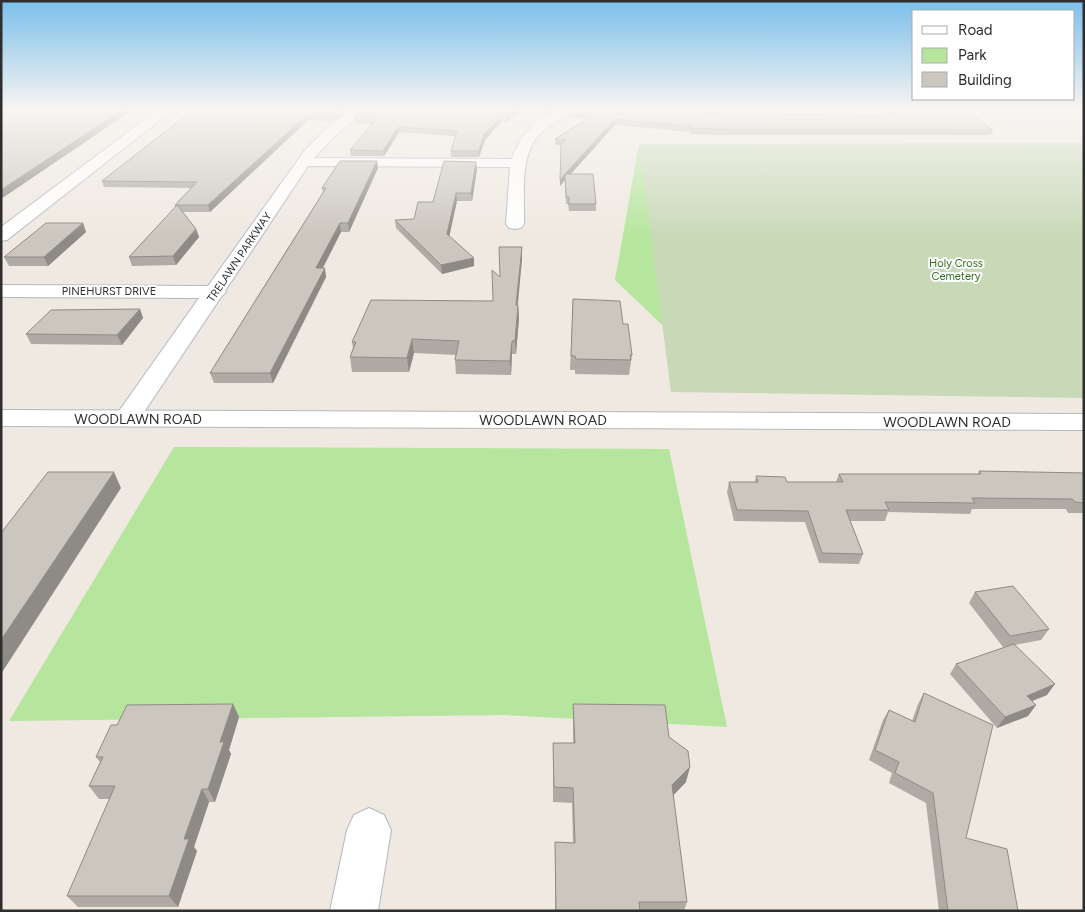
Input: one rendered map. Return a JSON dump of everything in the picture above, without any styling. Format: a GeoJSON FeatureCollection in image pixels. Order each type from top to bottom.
{"type":"FeatureCollection","features":[{"type":"Feature","properties":{"kind":"street"},"geometry":{"type":"LineString","coordinates":[[1,236],[113,152]]}},
{"type":"Feature","properties":{"kind":"street","name":"TRELAWN PARKWAY"},"geometry":{"type":"LineString","coordinates":[[127,418],[312,152]]}},
{"type":"Feature","properties":{"kind":"street"},"geometry":{"type":"LineString","coordinates":[[515,224],[518,163],[521,152]]}},
{"type":"Feature","properties":{"kind":"street"},"geometry":{"type":"LineString","coordinates":[[304,162],[518,163]]}},
{"type":"Feature","properties":{"kind":"street","name":"PINEHURST DRIVE"},"geometry":{"type":"LineString","coordinates":[[1,291],[216,292]]}},
{"type":"Feature","properties":{"kind":"street","name":"WOODLAWN ROAD"},"geometry":{"type":"LineString","coordinates":[[1,418],[1084,422]]}},
{"type":"Feature","properties":{"kind":"street"},"geometry":{"type":"LineString","coordinates":[[354,911],[369,830]]}},
{"type":"Feature","properties":{"kind":"green space"},"geometry":{"type":"Polygon","coordinates":[[[638,152],[670,152],[681,343],[615,280],[638,152]]]}},
{"type":"Feature","properties":{"kind":"green space","name":"Holy Cross Cemetery"},"geometry":{"type":"Polygon","coordinates":[[[640,152],[1084,152],[1084,398],[671,392],[640,152]]]}},
{"type":"Feature","properties":{"kind":"green space"},"geometry":{"type":"Polygon","coordinates":[[[174,447],[669,449],[727,727],[505,715],[9,721],[174,447]]]}},
{"type":"Feature","properties":{"kind":"building"},"geometry":{"type":"Polygon","coordinates":[[[1,152],[59,152],[1,190],[1,152]]]}},
{"type":"Feature","properties":{"kind":"building"},"geometry":{"type":"Polygon","coordinates":[[[140,152],[267,152],[208,205],[175,205],[197,182],[102,181],[140,152]]]}},
{"type":"Feature","properties":{"kind":"building"},"geometry":{"type":"Polygon","coordinates":[[[561,152],[586,152],[560,180],[561,152]]]}},
{"type":"Feature","properties":{"kind":"building"},"geometry":{"type":"Polygon","coordinates":[[[340,161],[377,161],[348,223],[340,223],[316,268],[325,268],[270,373],[210,373],[326,188],[322,188],[340,161]]]}},
{"type":"Feature","properties":{"kind":"building"},"geometry":{"type":"Polygon","coordinates":[[[444,161],[476,162],[471,193],[456,193],[447,234],[474,258],[441,265],[395,220],[414,219],[418,202],[433,202],[444,161]]]}},
{"type":"Feature","properties":{"kind":"building"},"geometry":{"type":"Polygon","coordinates":[[[565,174],[593,174],[596,204],[569,204],[569,197],[566,197],[565,174]]]}},
{"type":"Feature","properties":{"kind":"building"},"geometry":{"type":"Polygon","coordinates":[[[177,205],[196,229],[173,256],[129,257],[177,205]]]}},
{"type":"Feature","properties":{"kind":"building"},"geometry":{"type":"Polygon","coordinates":[[[46,223],[83,223],[44,257],[4,257],[46,223]]]}},
{"type":"Feature","properties":{"kind":"building"},"geometry":{"type":"Polygon","coordinates":[[[499,247],[522,247],[516,305],[518,305],[515,341],[512,341],[510,361],[455,360],[459,341],[412,339],[407,358],[350,357],[356,342],[352,342],[371,300],[493,301],[492,270],[500,277],[499,247]]]}},
{"type":"Feature","properties":{"kind":"building"},"geometry":{"type":"Polygon","coordinates":[[[573,299],[620,301],[623,324],[628,324],[631,360],[576,359],[575,356],[571,356],[573,299]]]}},
{"type":"Feature","properties":{"kind":"building"},"geometry":{"type":"Polygon","coordinates":[[[140,309],[117,335],[26,334],[51,310],[140,309]]]}},
{"type":"Feature","properties":{"kind":"building"},"geometry":{"type":"Polygon","coordinates":[[[979,471],[1084,473],[1084,503],[1075,502],[1072,499],[972,498],[975,503],[885,502],[889,510],[846,510],[863,554],[822,553],[808,511],[737,510],[729,482],[758,482],[756,476],[785,477],[787,482],[843,482],[839,474],[981,474],[979,471]]]}},
{"type":"Feature","properties":{"kind":"building"},"geometry":{"type":"Polygon","coordinates":[[[48,472],[114,472],[1,640],[1,533],[48,472]]]}},
{"type":"Feature","properties":{"kind":"building"},"geometry":{"type":"Polygon","coordinates":[[[1013,586],[1049,629],[1010,636],[975,592],[1013,586]]]}},
{"type":"Feature","properties":{"kind":"building"},"geometry":{"type":"Polygon","coordinates":[[[1014,644],[1055,684],[1027,696],[1036,705],[1005,717],[956,664],[1014,644]]]}},
{"type":"Feature","properties":{"kind":"building"},"geometry":{"type":"Polygon","coordinates":[[[924,693],[993,725],[966,838],[1007,849],[1018,911],[948,911],[933,793],[895,773],[899,762],[875,750],[889,710],[915,722],[924,693]]]}},
{"type":"Feature","properties":{"kind":"building"},"geometry":{"type":"Polygon","coordinates":[[[233,704],[220,742],[224,742],[208,789],[202,789],[184,839],[189,839],[169,896],[67,896],[115,786],[89,786],[103,757],[96,757],[111,725],[117,725],[127,705],[233,704]]]}},
{"type":"Feature","properties":{"kind":"building"},"geometry":{"type":"Polygon","coordinates":[[[573,704],[665,705],[669,737],[688,751],[690,767],[672,785],[687,902],[639,902],[640,911],[556,911],[555,842],[575,843],[573,788],[554,787],[553,743],[575,743],[573,704]]]}}]}
